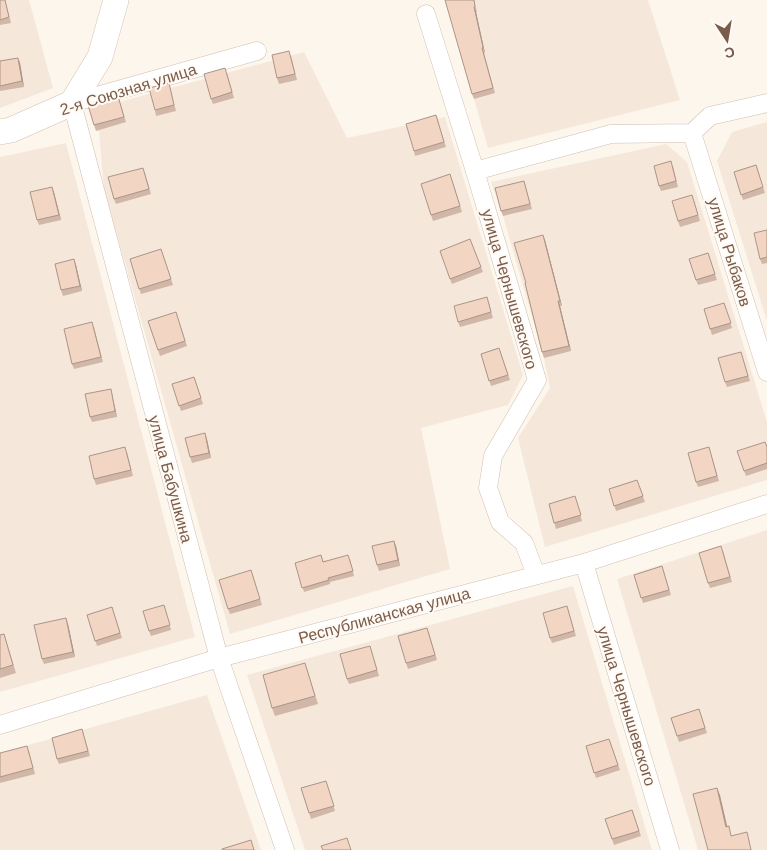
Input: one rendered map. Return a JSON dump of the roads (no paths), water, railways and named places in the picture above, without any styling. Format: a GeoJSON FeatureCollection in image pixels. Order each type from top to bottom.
{"type":"FeatureCollection","features":[{"type":"Feature","properties":{"kind":"main road"},"geometry":{"type":"LineString","coordinates":[[72,103],[100,57],[116,0]]}},
{"type":"Feature","properties":{"kind":"main road","name":"2-я Союзная улица"},"geometry":{"type":"LineString","coordinates":[[0,132],[11,130],[72,103]]}},
{"type":"Feature","properties":{"kind":"street","name":"улица Чернышевского"},"geometry":{"type":"LineString","coordinates":[[426,14],[537,380],[493,456],[488,488],[500,522],[524,543],[536,575]]}},
{"type":"Feature","properties":{"kind":"street","name":"2-я Союзная улица"},"geometry":{"type":"LineString","coordinates":[[72,103],[257,51]]}},
{"type":"Feature","properties":{"kind":"street","name":"улица Бабушкина"},"geometry":{"type":"LineString","coordinates":[[72,103],[219,658],[285,850]]}},
{"type":"Feature","properties":{"kind":"street"},"geometry":{"type":"LineString","coordinates":[[475,171],[611,134],[692,133],[710,116],[767,103]]}},
{"type":"Feature","properties":{"kind":"street","name":"улица Рыбаков"},"geometry":{"type":"LineString","coordinates":[[692,133],[767,372]]}},
{"type":"Feature","properties":{"kind":"street","name":"Республиканская улица"},"geometry":{"type":"LineString","coordinates":[[0,725],[219,658],[584,562],[767,504]]}},
{"type":"Feature","properties":{"kind":"street","name":"улица Чернышевского"},"geometry":{"type":"LineString","coordinates":[[584,562],[670,850]]}}]}
